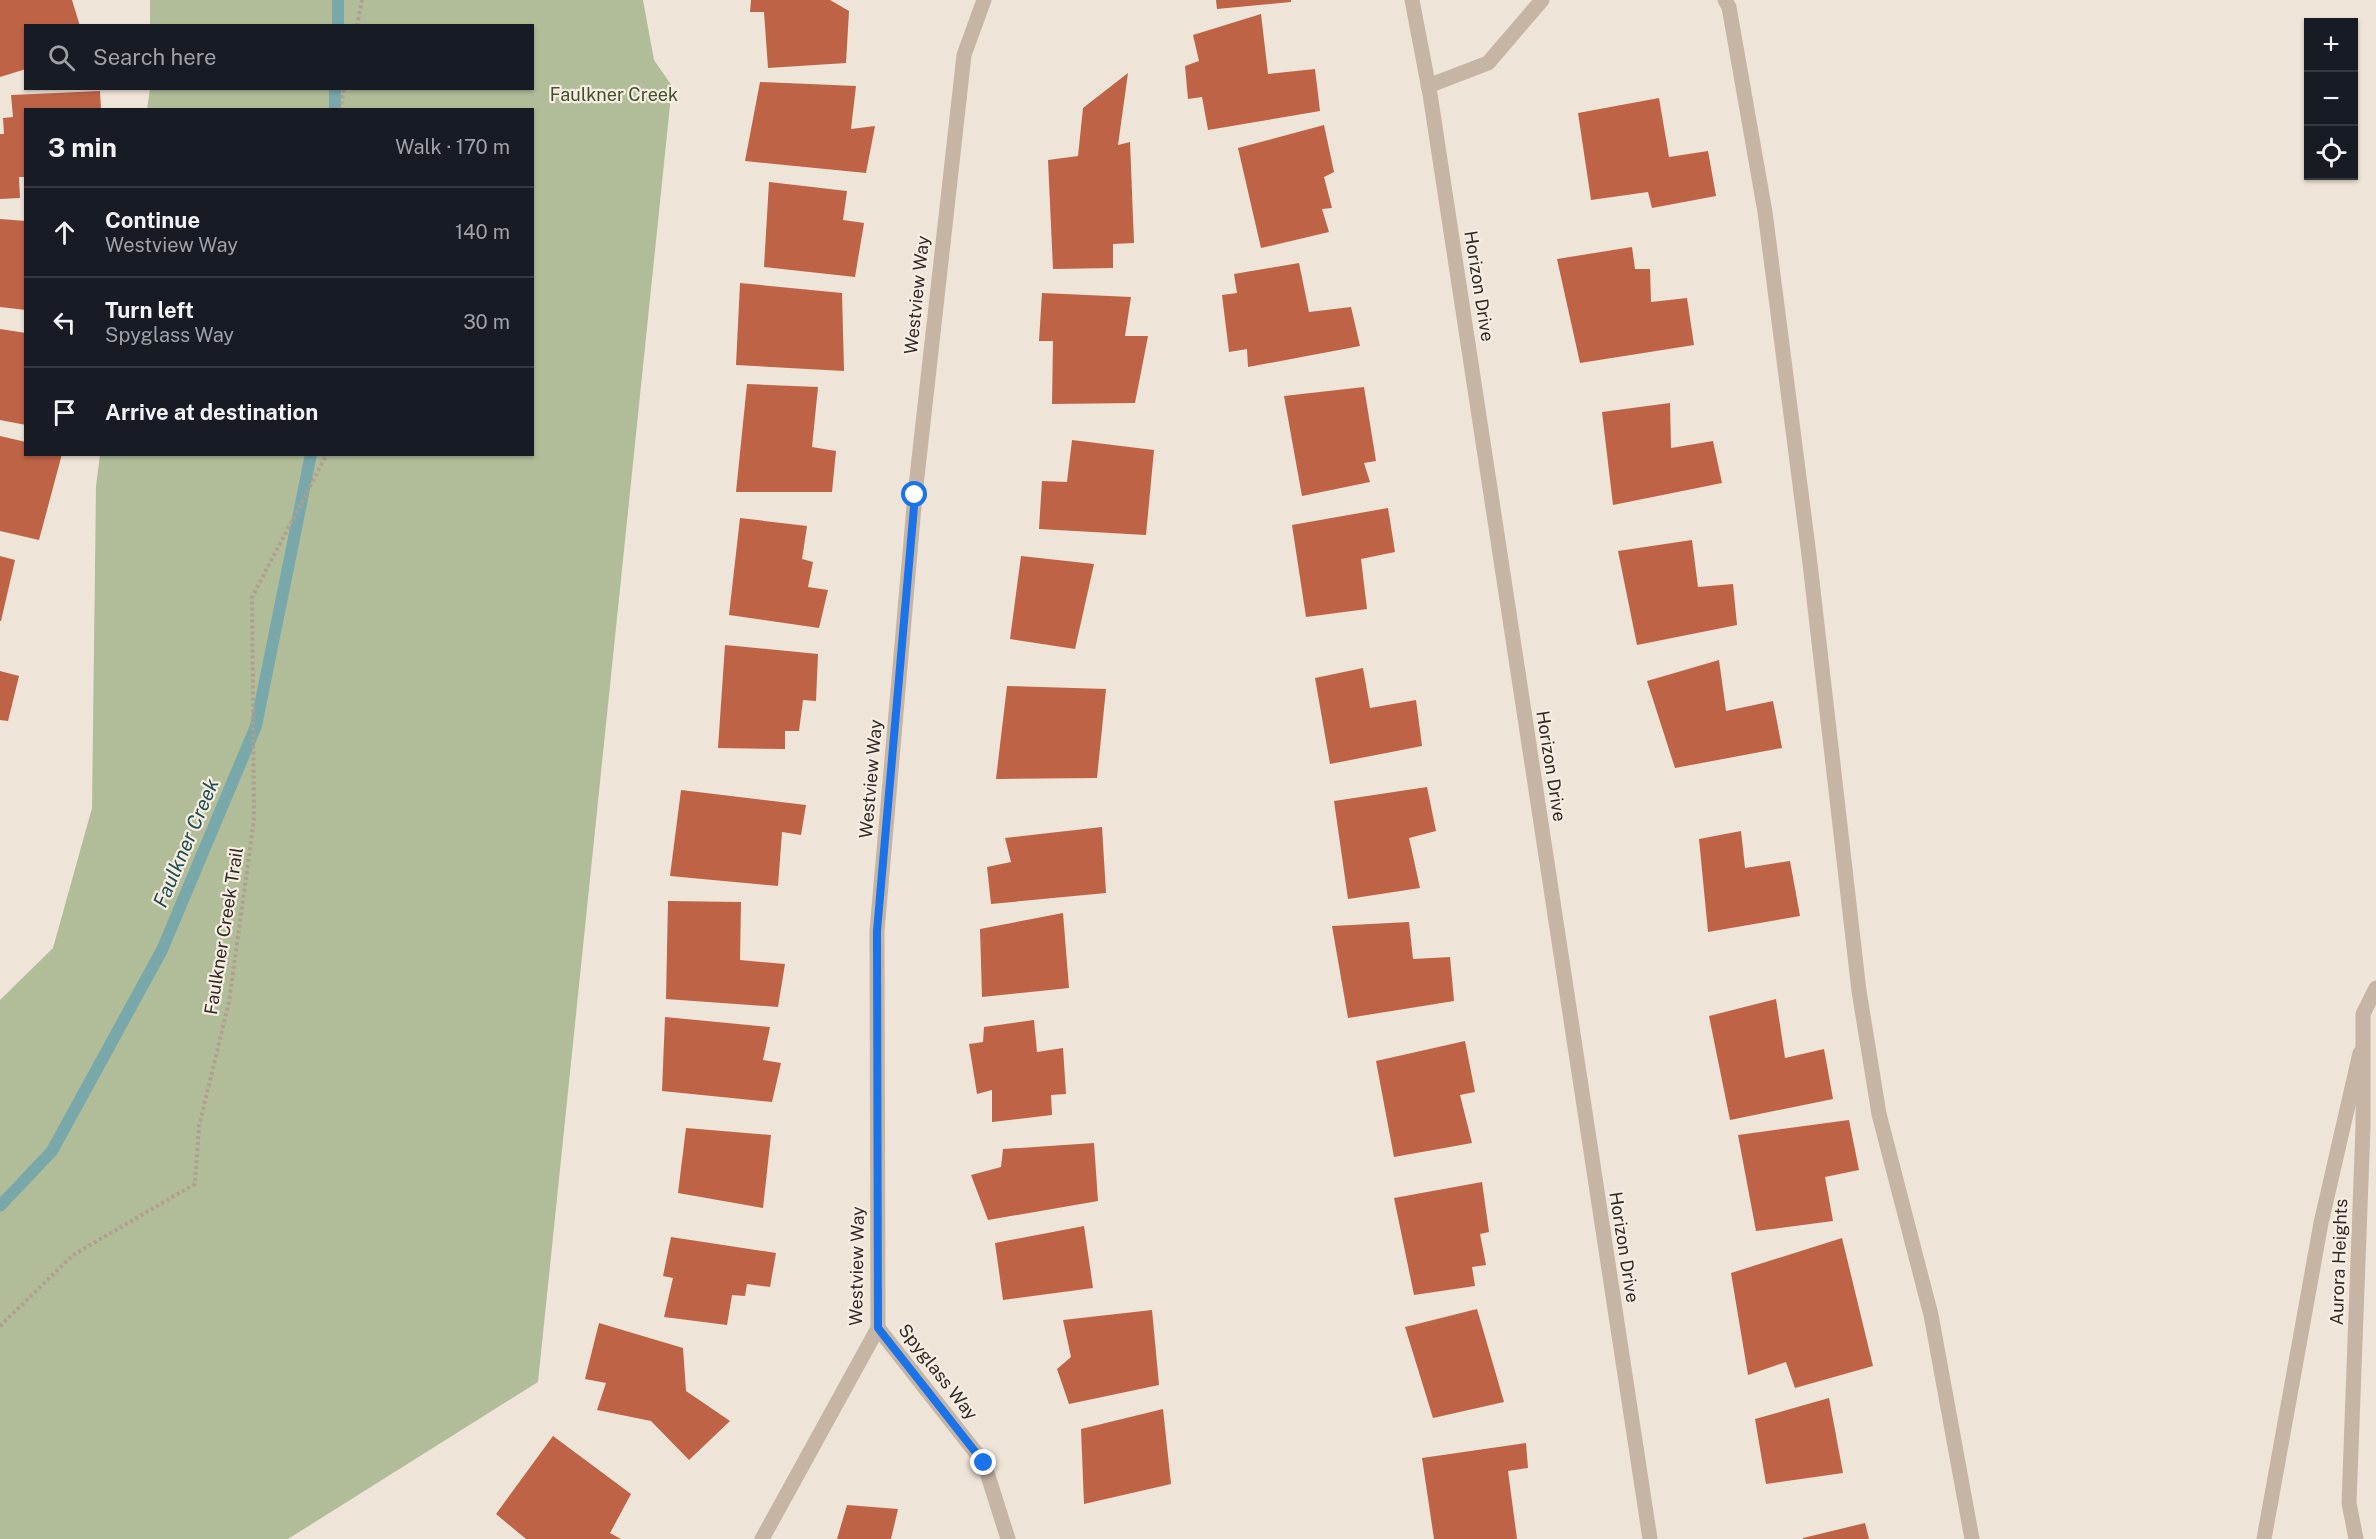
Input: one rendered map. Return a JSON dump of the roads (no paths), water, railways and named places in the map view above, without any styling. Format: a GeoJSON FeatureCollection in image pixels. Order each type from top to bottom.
{"type":"FeatureCollection","features":[{"type":"Feature","properties":{"kind":"street","name":"Westview Way"},"geometry":{"type":"LineString","coordinates":[[762,1539],[878,1328],[877,931],[915,495],[964,55],[984,0]]}},
{"type":"Feature","properties":{"kind":"street","name":"Horizon Drive"},"geometry":{"type":"LineString","coordinates":[[1412,0],[1428,86],[1650,1539]]}},
{"type":"Feature","properties":{"kind":"street"},"geometry":{"type":"LineString","coordinates":[[1428,86],[1488,63],[1542,0]]}},
{"type":"Feature","properties":{"kind":"street"},"geometry":{"type":"LineString","coordinates":[[1725,0],[1729,7],[1765,212],[1809,555],[1859,991],[1879,1114],[1931,1315],[1972,1539]]}},
{"type":"Feature","properties":{"kind":"street","name":"Aurora Heights"},"geometry":{"type":"LineString","coordinates":[[2356,1539],[2349,1503],[2364,1127],[2363,1014],[2376,988]]}},
{"type":"Feature","properties":{"kind":"street"},"geometry":{"type":"LineString","coordinates":[[2264,1539],[2321,1223],[2363,1039]]}},
{"type":"Feature","properties":{"kind":"street","name":"Spyglass Way"},"geometry":{"type":"LineString","coordinates":[[878,1328],[984,1463],[1008,1539]]}},
{"type":"Feature","properties":{"kind":"waterway","name":"Faulkner Creek"},"geometry":{"type":"LineString","coordinates":[[338,0],[338,24]]}},
{"type":"Feature","properties":{"kind":"waterway","name":"Faulkner Creek"},"geometry":{"type":"LineString","coordinates":[[335,90],[335,108]]}},
{"type":"Feature","properties":{"kind":"waterway","name":"Faulkner Creek"},"geometry":{"type":"LineString","coordinates":[[0,1206],[52,1151],[162,950],[256,726],[311,456]]}}]}
